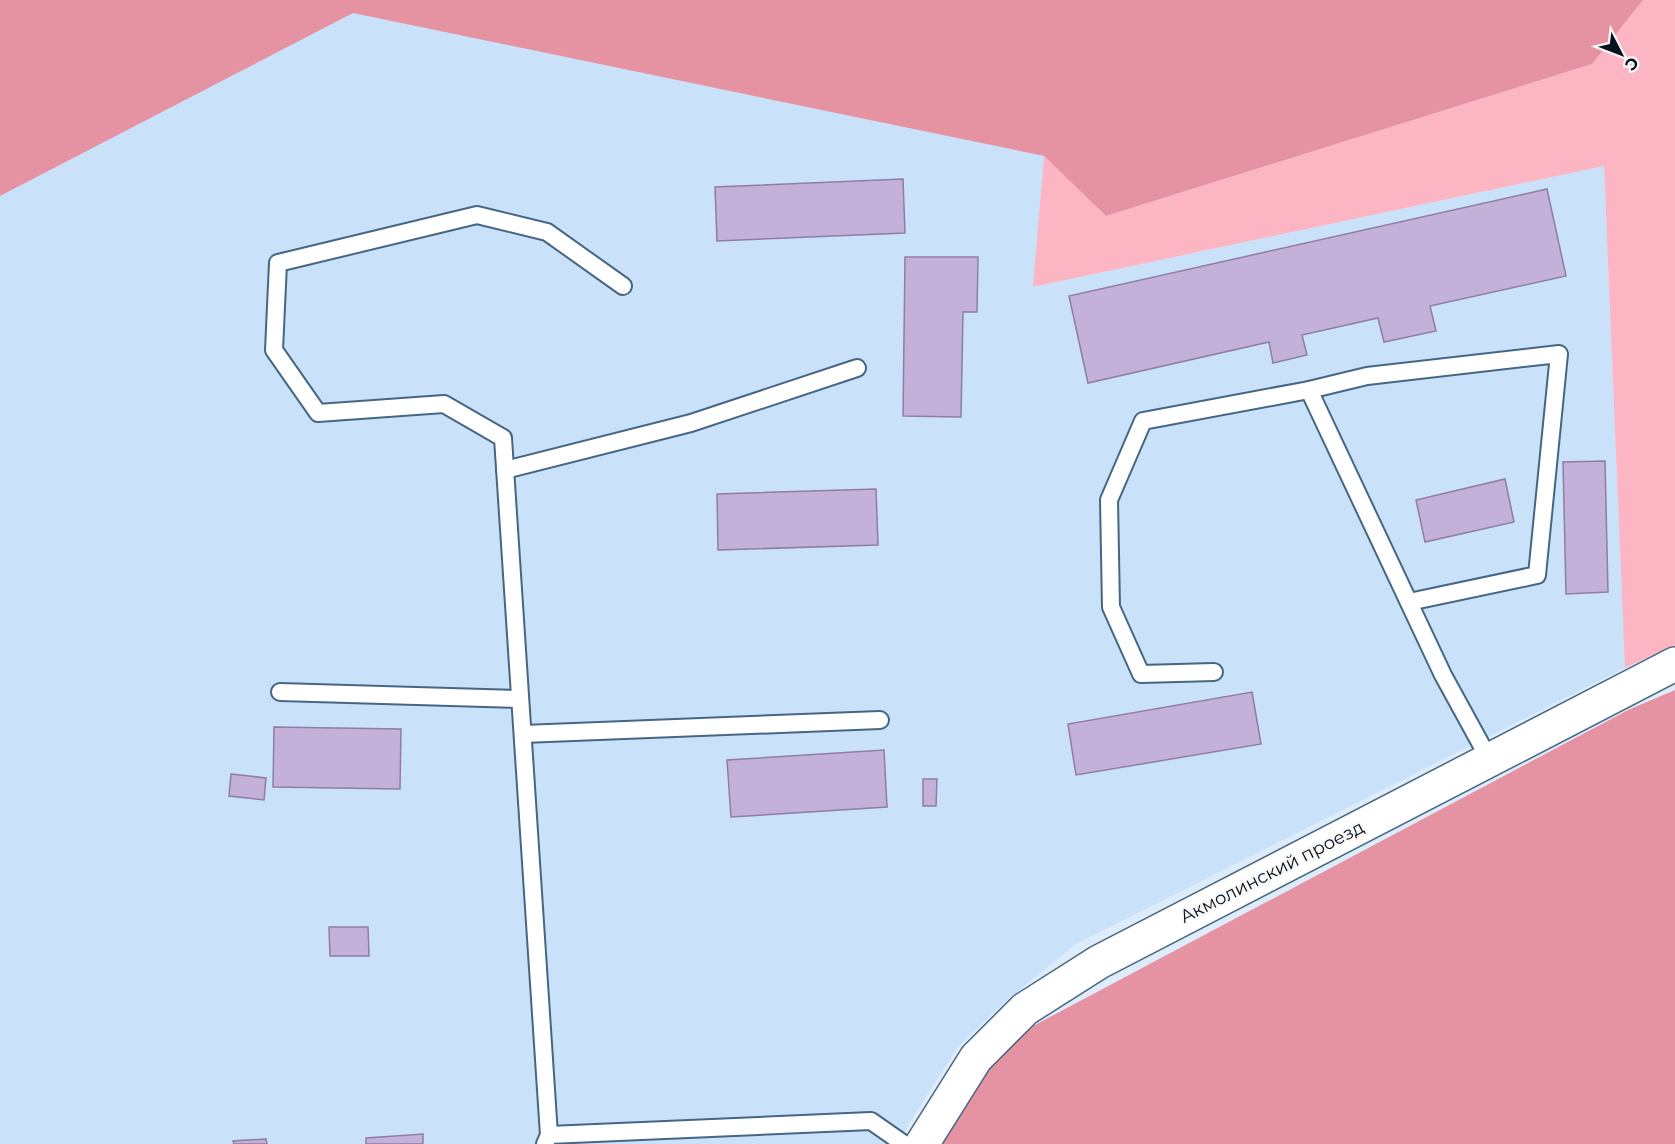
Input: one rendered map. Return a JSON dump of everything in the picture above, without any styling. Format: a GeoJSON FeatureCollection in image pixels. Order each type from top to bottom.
{"type":"FeatureCollection","features":[{"type":"Feature","properties":{"kind":"street","name":"Акмолинский проезд"},"geometry":{"type":"LineString","coordinates":[[922,1144],[976,1058],[1025,1009],[1099,962],[1675,664]]}},
{"type":"Feature","properties":{"kind":"lane"},"geometry":{"type":"LineString","coordinates":[[622,286],[548,232],[477,215],[278,263],[274,350],[318,413],[444,404],[503,438],[547,1140],[871,1121],[904,1144]]}},
{"type":"Feature","properties":{"kind":"lane"},"geometry":{"type":"LineString","coordinates":[[1214,672],[1141,674],[1111,607],[1109,500],[1143,421],[1309,390],[1367,376],[1559,354],[1537,575],[1409,602]]}},
{"type":"Feature","properties":{"kind":"lane"},"geometry":{"type":"LineString","coordinates":[[505,470],[691,423],[857,368]]}},
{"type":"Feature","properties":{"kind":"lane"},"geometry":{"type":"LineString","coordinates":[[1309,390],[1443,675],[1489,759]]}},
{"type":"Feature","properties":{"kind":"lane"},"geometry":{"type":"LineString","coordinates":[[280,692],[520,699]]}},
{"type":"Feature","properties":{"kind":"lane"},"geometry":{"type":"LineString","coordinates":[[523,734],[880,720]]}},
{"type":"Feature","properties":{"kind":"shaded area"},"geometry":{"type":"Polygon","coordinates":[[[0,0],[1643,0],[1592,64],[1106,216],[1044,156],[353,13],[0,196],[0,0]]]}},
{"type":"Feature","properties":{"kind":"shaded area"},"geometry":{"type":"Polygon","coordinates":[[[1643,0],[1675,0],[1675,645],[1625,668],[1604,166],[1033,287],[1044,156],[1106,216],[1592,64],[1643,0]]]}},
{"type":"Feature","properties":{"kind":"shaded area"},"geometry":{"type":"Polygon","coordinates":[[[353,12],[1044,156],[1034,287],[1604,166],[1625,668],[1076,944],[1007,1000],[958,1047],[910,1122],[900,1144],[0,1144],[0,196],[353,12]]]}},
{"type":"Feature","properties":{"kind":"shaded area"},"geometry":{"type":"Polygon","coordinates":[[[1675,690],[1675,1144],[940,1144],[986,1069],[1033,1026],[1628,710],[1675,690]]]}},
{"type":"Feature","properties":{"kind":"building"},"geometry":{"type":"Polygon","coordinates":[[[903,179],[905,233],[717,241],[715,187],[903,179]]]}},
{"type":"Feature","properties":{"kind":"building"},"geometry":{"type":"Polygon","coordinates":[[[1547,189],[1566,276],[1430,306],[1436,331],[1384,342],[1378,318],[1302,335],[1307,355],[1273,363],[1269,342],[1088,383],[1069,296],[1547,189]]]}},
{"type":"Feature","properties":{"kind":"building"},"geometry":{"type":"Polygon","coordinates":[[[905,257],[978,257],[977,312],[963,312],[961,417],[903,416],[905,257]]]}},
{"type":"Feature","properties":{"kind":"building"},"geometry":{"type":"Polygon","coordinates":[[[1605,461],[1608,592],[1566,594],[1563,462],[1605,461]]]}},
{"type":"Feature","properties":{"kind":"building"},"geometry":{"type":"Polygon","coordinates":[[[1505,479],[1514,522],[1425,542],[1416,500],[1505,479]]]}},
{"type":"Feature","properties":{"kind":"building"},"geometry":{"type":"Polygon","coordinates":[[[876,489],[878,545],[718,550],[717,494],[876,489]]]}},
{"type":"Feature","properties":{"kind":"building"},"geometry":{"type":"Polygon","coordinates":[[[1252,692],[1261,744],[1076,775],[1068,724],[1252,692]]]}},
{"type":"Feature","properties":{"kind":"building"},"geometry":{"type":"Polygon","coordinates":[[[274,727],[401,729],[400,789],[273,787],[274,727]]]}},
{"type":"Feature","properties":{"kind":"building"},"geometry":{"type":"Polygon","coordinates":[[[884,750],[887,807],[731,817],[727,760],[884,750]]]}},
{"type":"Feature","properties":{"kind":"building"},"geometry":{"type":"Polygon","coordinates":[[[231,774],[266,778],[264,800],[229,796],[231,774]]]}},
{"type":"Feature","properties":{"kind":"building"},"geometry":{"type":"Polygon","coordinates":[[[923,779],[937,779],[936,806],[923,806],[923,779]]]}},
{"type":"Feature","properties":{"kind":"building"},"geometry":{"type":"Polygon","coordinates":[[[329,927],[368,927],[369,956],[330,956],[329,927]]]}},
{"type":"Feature","properties":{"kind":"building"},"geometry":{"type":"Polygon","coordinates":[[[423,1134],[423,1144],[366,1144],[366,1138],[423,1134]]]}},
{"type":"Feature","properties":{"kind":"building"},"geometry":{"type":"Polygon","coordinates":[[[266,1139],[267,1144],[234,1144],[233,1141],[266,1139]]]}}]}
